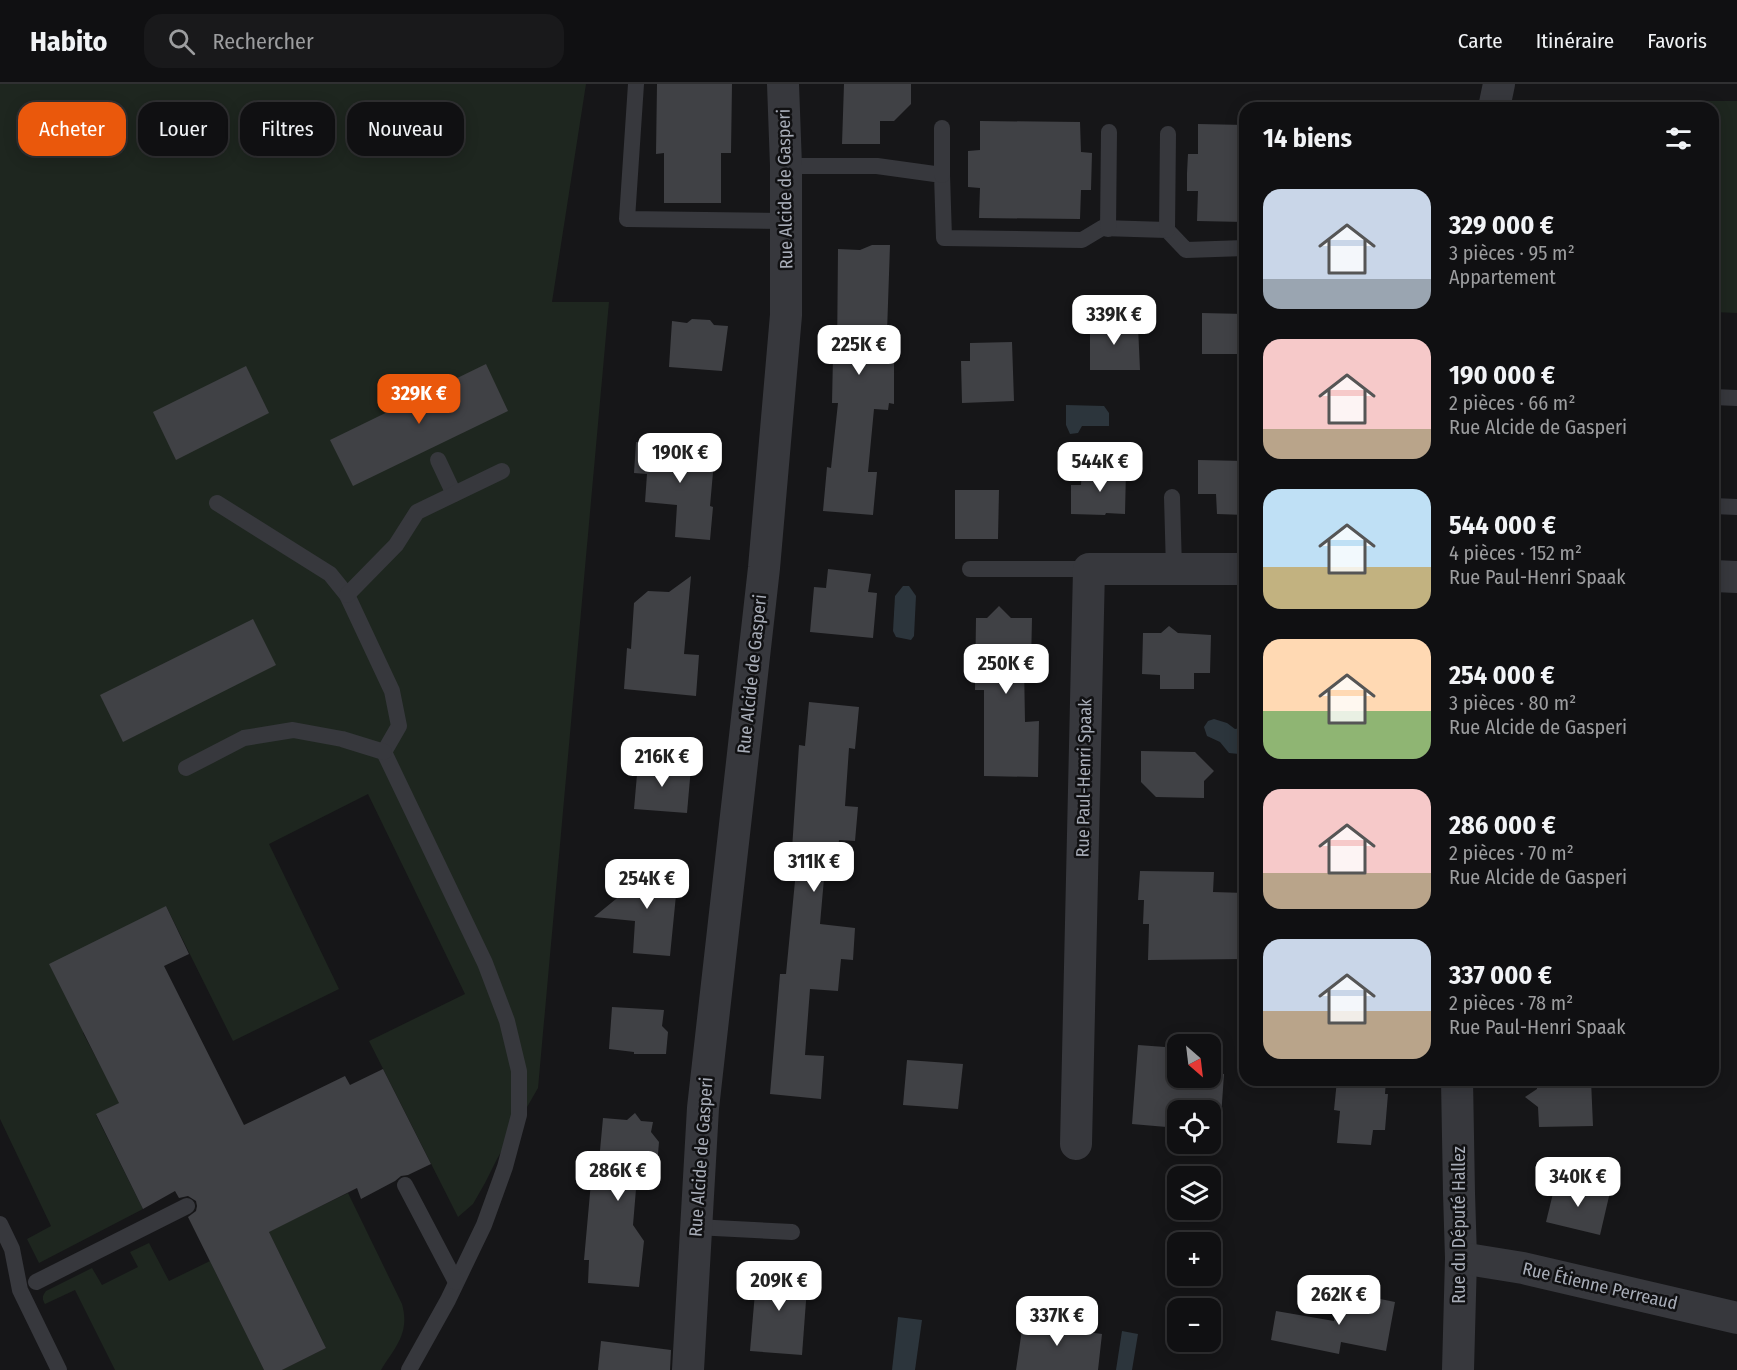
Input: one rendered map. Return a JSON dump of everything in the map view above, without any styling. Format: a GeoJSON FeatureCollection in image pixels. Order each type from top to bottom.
{"type":"FeatureCollection","features":[{"type":"Feature","properties":{"kind":"street","name":"Rue Alcide de Gasperi"},"geometry":{"type":"LineString","coordinates":[[688,1370],[703,1108],[765,556],[786,315],[786,166],[783,84]]}},
{"type":"Feature","properties":{"kind":"street"},"geometry":{"type":"LineString","coordinates":[[1495,102],[1499,84]]}},
{"type":"Feature","properties":{"kind":"street"},"geometry":{"type":"LineString","coordinates":[[1089,569],[1239,569]]}},
{"type":"Feature","properties":{"kind":"street","name":"Rue Paul-Henri Spaak"},"geometry":{"type":"LineString","coordinates":[[1076,1144],[1089,569]]}},
{"type":"Feature","properties":{"kind":"street"},"geometry":{"type":"LineString","coordinates":[[1719,576],[1737,577]]}},
{"type":"Feature","properties":{"kind":"street","name":"Rue du Député Hallez"},"geometry":{"type":"LineString","coordinates":[[1458,1086],[1461,1258],[1458,1370]]}},
{"type":"Feature","properties":{"kind":"street","name":"Rue Étienne Perreaud"},"geometry":{"type":"LineString","coordinates":[[1461,1258],[1522,1268],[1737,1318]]}},
{"type":"Feature","properties":{"kind":"lane"},"geometry":{"type":"LineString","coordinates":[[636,84],[627,219],[786,221]]}},
{"type":"Feature","properties":{"kind":"lane"},"geometry":{"type":"LineString","coordinates":[[942,128],[944,238],[1082,240],[1102,228],[1167,230]]}},
{"type":"Feature","properties":{"kind":"lane"},"geometry":{"type":"LineString","coordinates":[[1108,229],[1109,132]]}},
{"type":"Feature","properties":{"kind":"lane"},"geometry":{"type":"LineString","coordinates":[[1168,134],[1167,230],[1186,250],[1239,248]]}},
{"type":"Feature","properties":{"kind":"lane"},"geometry":{"type":"LineString","coordinates":[[786,166],[877,166],[942,175]]}},
{"type":"Feature","properties":{"kind":"lane"},"geometry":{"type":"LineString","coordinates":[[1719,398],[1737,399]]}},
{"type":"Feature","properties":{"kind":"lane"},"geometry":{"type":"LineString","coordinates":[[438,460],[454,494]]}},
{"type":"Feature","properties":{"kind":"lane"},"geometry":{"type":"LineString","coordinates":[[347,594],[396,545],[417,512],[502,471]]}},
{"type":"Feature","properties":{"kind":"lane"},"geometry":{"type":"LineString","coordinates":[[1172,497],[1174,569]]}},
{"type":"Feature","properties":{"kind":"lane"},"geometry":{"type":"LineString","coordinates":[[217,503],[330,574],[347,594],[392,691],[399,726],[384,752]]}},
{"type":"Feature","properties":{"kind":"lane"},"geometry":{"type":"LineString","coordinates":[[1719,506],[1737,507]]}},
{"type":"Feature","properties":{"kind":"lane"},"geometry":{"type":"LineString","coordinates":[[970,569],[1089,569]]}},
{"type":"Feature","properties":{"kind":"lane"},"geometry":{"type":"LineString","coordinates":[[186,768],[244,738],[293,730],[342,739],[384,752],[485,963],[507,1021],[519,1071],[519,1115],[505,1167],[484,1225],[409,1370]]}},
{"type":"Feature","properties":{"kind":"lane"},"geometry":{"type":"LineString","coordinates":[[405,1185],[456,1282]]}},
{"type":"Feature","properties":{"kind":"lane"},"geometry":{"type":"LineString","coordinates":[[36,1282],[187,1206]]}},
{"type":"Feature","properties":{"kind":"lane"},"geometry":{"type":"LineString","coordinates":[[0,1224],[12,1249],[20,1290],[59,1370]]}},
{"type":"Feature","properties":{"kind":"lane"},"geometry":{"type":"LineString","coordinates":[[696,1227],[792,1232]]}},
{"type":"Feature","properties":{"kind":"shaded area"},"geometry":{"type":"Polygon","coordinates":[[[0,84],[586,84],[552,302],[609,302],[538,1088],[485,1183],[473,1204],[458,1217],[369,1041],[465,994],[368,794],[269,844],[339,989],[233,1041],[166,906],[83,1033],[108,1080],[131,1097],[96,1115],[143,1209],[39,1263],[27,1239],[51,1226],[0,1119],[0,84]]]}},
{"type":"Feature","properties":{"kind":"shaded area"},"geometry":{"type":"Polygon","coordinates":[[[1737,101],[1737,313],[1719,312],[1719,102],[1541,102],[1737,101]]]}},
{"type":"Feature","properties":{"kind":"shaded area"},"geometry":{"type":"Polygon","coordinates":[[[1066,405],[1104,406],[1109,413],[1109,426],[1082,426],[1078,433],[1070,434],[1066,425],[1066,405]]]}},
{"type":"Feature","properties":{"kind":"shaded area"},"geometry":{"type":"Polygon","coordinates":[[[903,586],[909,586],[916,596],[914,636],[911,640],[896,637],[893,631],[895,596],[903,586]]]}},
{"type":"Feature","properties":{"kind":"shaded area"},"geometry":{"type":"Polygon","coordinates":[[[1214,719],[1227,723],[1235,729],[1239,728],[1239,754],[1229,753],[1220,742],[1207,736],[1204,727],[1208,721],[1214,719]]]}},
{"type":"Feature","properties":{"kind":"shaded area"},"geometry":{"type":"Polygon","coordinates":[[[348,1193],[402,1304],[403,1331],[381,1370],[282,1370],[326,1348],[263,1220],[288,1222],[348,1193]]]}},
{"type":"Feature","properties":{"kind":"shaded area"},"geometry":{"type":"Polygon","coordinates":[[[149,1243],[169,1281],[210,1261],[264,1370],[115,1370],[75,1290],[45,1304],[43,1301],[46,1291],[92,1268],[102,1285],[138,1267],[130,1252],[149,1243]]]}},
{"type":"Feature","properties":{"kind":"shaded area"},"geometry":{"type":"Polygon","coordinates":[[[898,1317],[922,1320],[915,1370],[892,1370],[898,1317]]]}},
{"type":"Feature","properties":{"kind":"shaded area"},"geometry":{"type":"Polygon","coordinates":[[[1122,1331],[1138,1334],[1132,1370],[1116,1370],[1122,1331]]]}},
{"type":"Feature","properties":{"kind":"building"},"geometry":{"type":"Polygon","coordinates":[[[657,84],[732,84],[731,153],[721,153],[721,203],[664,203],[664,153],[656,154],[657,84]]]}},
{"type":"Feature","properties":{"kind":"building"},"geometry":{"type":"Polygon","coordinates":[[[844,84],[911,84],[911,104],[894,121],[880,121],[880,144],[842,144],[844,84]]]}},
{"type":"Feature","properties":{"kind":"building"},"geometry":{"type":"Polygon","coordinates":[[[980,121],[1080,122],[1081,152],[1092,153],[1091,190],[1081,190],[1080,219],[979,218],[980,188],[968,187],[968,151],[980,150],[980,121]]]}},
{"type":"Feature","properties":{"kind":"building"},"geometry":{"type":"Polygon","coordinates":[[[1198,124],[1239,125],[1239,222],[1197,221],[1198,191],[1187,191],[1187,173],[1188,154],[1198,154],[1198,124]]]}},
{"type":"Feature","properties":{"kind":"building"},"geometry":{"type":"Polygon","coordinates":[[[872,245],[890,245],[886,362],[894,362],[894,404],[889,403],[888,410],[874,409],[868,472],[877,472],[873,515],[823,511],[827,467],[831,468],[838,403],[832,403],[833,356],[837,356],[838,249],[860,250],[872,245]]]}},
{"type":"Feature","properties":{"kind":"building"},"geometry":{"type":"Polygon","coordinates":[[[1202,313],[1239,314],[1239,354],[1202,354],[1202,313]]]}},
{"type":"Feature","properties":{"kind":"building"},"geometry":{"type":"Polygon","coordinates":[[[692,319],[710,320],[714,325],[728,326],[722,371],[669,367],[672,321],[687,323],[692,319]]]}},
{"type":"Feature","properties":{"kind":"building"},"geometry":{"type":"Polygon","coordinates":[[[1093,320],[1131,320],[1131,326],[1138,326],[1140,370],[1090,370],[1090,326],[1094,326],[1093,320]]]}},
{"type":"Feature","properties":{"kind":"building"},"geometry":{"type":"Polygon","coordinates":[[[1012,342],[1014,401],[962,403],[961,361],[970,361],[970,343],[1012,342]]]}},
{"type":"Feature","properties":{"kind":"building"},"geometry":{"type":"Polygon","coordinates":[[[486,364],[508,411],[353,486],[330,440],[486,364]]]}},
{"type":"Feature","properties":{"kind":"building"},"geometry":{"type":"Polygon","coordinates":[[[246,366],[269,413],[176,460],[153,412],[246,366]]]}},
{"type":"Feature","properties":{"kind":"building"},"geometry":{"type":"Polygon","coordinates":[[[636,442],[715,450],[710,506],[713,507],[710,540],[675,537],[677,505],[645,502],[647,474],[634,473],[636,442]]]}},
{"type":"Feature","properties":{"kind":"building"},"geometry":{"type":"Polygon","coordinates":[[[1198,460],[1239,461],[1239,515],[1217,514],[1216,494],[1198,494],[1198,460]]]}},
{"type":"Feature","properties":{"kind":"building"},"geometry":{"type":"Polygon","coordinates":[[[1082,469],[1126,470],[1125,514],[1071,514],[1071,485],[1081,485],[1082,469]]]}},
{"type":"Feature","properties":{"kind":"building"},"geometry":{"type":"Polygon","coordinates":[[[955,490],[999,490],[998,539],[955,539],[955,490]]]}},
{"type":"Feature","properties":{"kind":"building"},"geometry":{"type":"Polygon","coordinates":[[[828,569],[871,574],[868,592],[877,593],[873,638],[810,632],[814,587],[826,588],[828,569]]]}},
{"type":"Feature","properties":{"kind":"building"},"geometry":{"type":"Polygon","coordinates":[[[691,576],[684,654],[699,655],[696,696],[624,689],[627,648],[631,649],[634,603],[648,591],[669,592],[691,576]]]}},
{"type":"Feature","properties":{"kind":"building"},"geometry":{"type":"Polygon","coordinates":[[[999,606],[1011,618],[1032,618],[1031,664],[1024,664],[1025,722],[1039,721],[1038,777],[984,776],[984,690],[975,690],[976,618],[987,618],[999,606]]]}},
{"type":"Feature","properties":{"kind":"building"},"geometry":{"type":"Polygon","coordinates":[[[253,619],[276,665],[123,742],[100,695],[253,619]]]}},
{"type":"Feature","properties":{"kind":"building"},"geometry":{"type":"Polygon","coordinates":[[[1169,626],[1178,633],[1211,635],[1210,673],[1194,673],[1194,689],[1160,689],[1160,675],[1142,674],[1143,633],[1161,633],[1169,626]]]}},
{"type":"Feature","properties":{"kind":"building"},"geometry":{"type":"Polygon","coordinates":[[[809,702],[859,707],[855,749],[849,748],[845,806],[858,807],[855,841],[839,840],[836,868],[825,867],[820,924],[855,928],[853,960],[841,959],[838,991],[810,989],[805,1055],[824,1056],[821,1099],[770,1094],[780,974],[786,974],[795,881],[792,880],[793,865],[791,864],[799,745],[805,746],[809,702]]]}},
{"type":"Feature","properties":{"kind":"building"},"geometry":{"type":"Polygon","coordinates":[[[1141,751],[1195,752],[1214,771],[1204,781],[1204,798],[1156,797],[1141,782],[1141,751]]]}},
{"type":"Feature","properties":{"kind":"building"},"geometry":{"type":"Polygon","coordinates":[[[638,763],[691,767],[687,813],[634,809],[638,763]]]}},
{"type":"Feature","properties":{"kind":"building"},"geometry":{"type":"Polygon","coordinates":[[[624,870],[667,874],[677,885],[670,956],[633,953],[635,921],[594,917],[622,894],[624,870]]]}},
{"type":"Feature","properties":{"kind":"building"},"geometry":{"type":"Polygon","coordinates":[[[1140,871],[1214,872],[1213,892],[1239,893],[1239,959],[1148,960],[1149,924],[1143,924],[1144,900],[1138,900],[1140,871]]]}},
{"type":"Feature","properties":{"kind":"building"},"geometry":{"type":"Polygon","coordinates":[[[166,906],[189,954],[164,966],[244,1125],[345,1076],[350,1085],[383,1069],[431,1164],[401,1176],[361,1199],[357,1188],[269,1232],[326,1348],[282,1370],[264,1370],[188,1217],[196,1211],[196,1201],[188,1196],[179,1198],[175,1191],[143,1209],[96,1114],[119,1103],[49,964],[166,906]]]}},
{"type":"Feature","properties":{"kind":"building"},"geometry":{"type":"Polygon","coordinates":[[[612,1007],[664,1010],[662,1026],[668,1032],[666,1054],[634,1054],[634,1052],[609,1049],[612,1007]]]}},
{"type":"Feature","properties":{"kind":"building"},"geometry":{"type":"Polygon","coordinates":[[[1138,1045],[1165,1047],[1167,1049],[1167,1088],[1221,1088],[1221,1074],[1224,1074],[1221,1118],[1221,1100],[1167,1100],[1167,1127],[1132,1124],[1138,1045]]]}},
{"type":"Feature","properties":{"kind":"building"},"geometry":{"type":"Polygon","coordinates":[[[907,1060],[963,1064],[958,1109],[903,1105],[907,1060]]]}},
{"type":"Feature","properties":{"kind":"building"},"geometry":{"type":"Polygon","coordinates":[[[1336,1086],[1386,1086],[1385,1094],[1388,1094],[1385,1130],[1373,1130],[1371,1145],[1337,1143],[1340,1111],[1334,1110],[1336,1086]]]}},
{"type":"Feature","properties":{"kind":"building"},"geometry":{"type":"Polygon","coordinates":[[[1537,1086],[1591,1086],[1593,1126],[1539,1127],[1538,1107],[1525,1097],[1537,1089],[1537,1086]]]}},
{"type":"Feature","properties":{"kind":"building"},"geometry":{"type":"Polygon","coordinates":[[[635,1113],[641,1121],[653,1122],[651,1132],[659,1142],[657,1166],[638,1165],[633,1225],[644,1241],[639,1287],[588,1283],[589,1260],[584,1260],[592,1171],[598,1172],[603,1118],[627,1120],[635,1113]]]}},
{"type":"Feature","properties":{"kind":"building"},"geometry":{"type":"Polygon","coordinates":[[[1556,1181],[1610,1192],[1600,1235],[1546,1222],[1556,1181]]]}},
{"type":"Feature","properties":{"kind":"building"},"geometry":{"type":"Polygon","coordinates":[[[757,1269],[808,1274],[802,1355],[750,1351],[757,1269]]]}},
{"type":"Feature","properties":{"kind":"building"},"geometry":{"type":"Polygon","coordinates":[[[1351,1293],[1395,1302],[1386,1351],[1341,1342],[1339,1354],[1271,1340],[1276,1311],[1334,1321],[1337,1306],[1348,1309],[1351,1293]]]}},
{"type":"Feature","properties":{"kind":"building"},"geometry":{"type":"Polygon","coordinates":[[[1027,1314],[1059,1318],[1057,1328],[1102,1334],[1098,1370],[1016,1370],[1023,1323],[1026,1324],[1027,1314]]]}},
{"type":"Feature","properties":{"kind":"building"},"geometry":{"type":"Polygon","coordinates":[[[601,1341],[671,1350],[670,1370],[598,1370],[601,1341]]]}}]}
